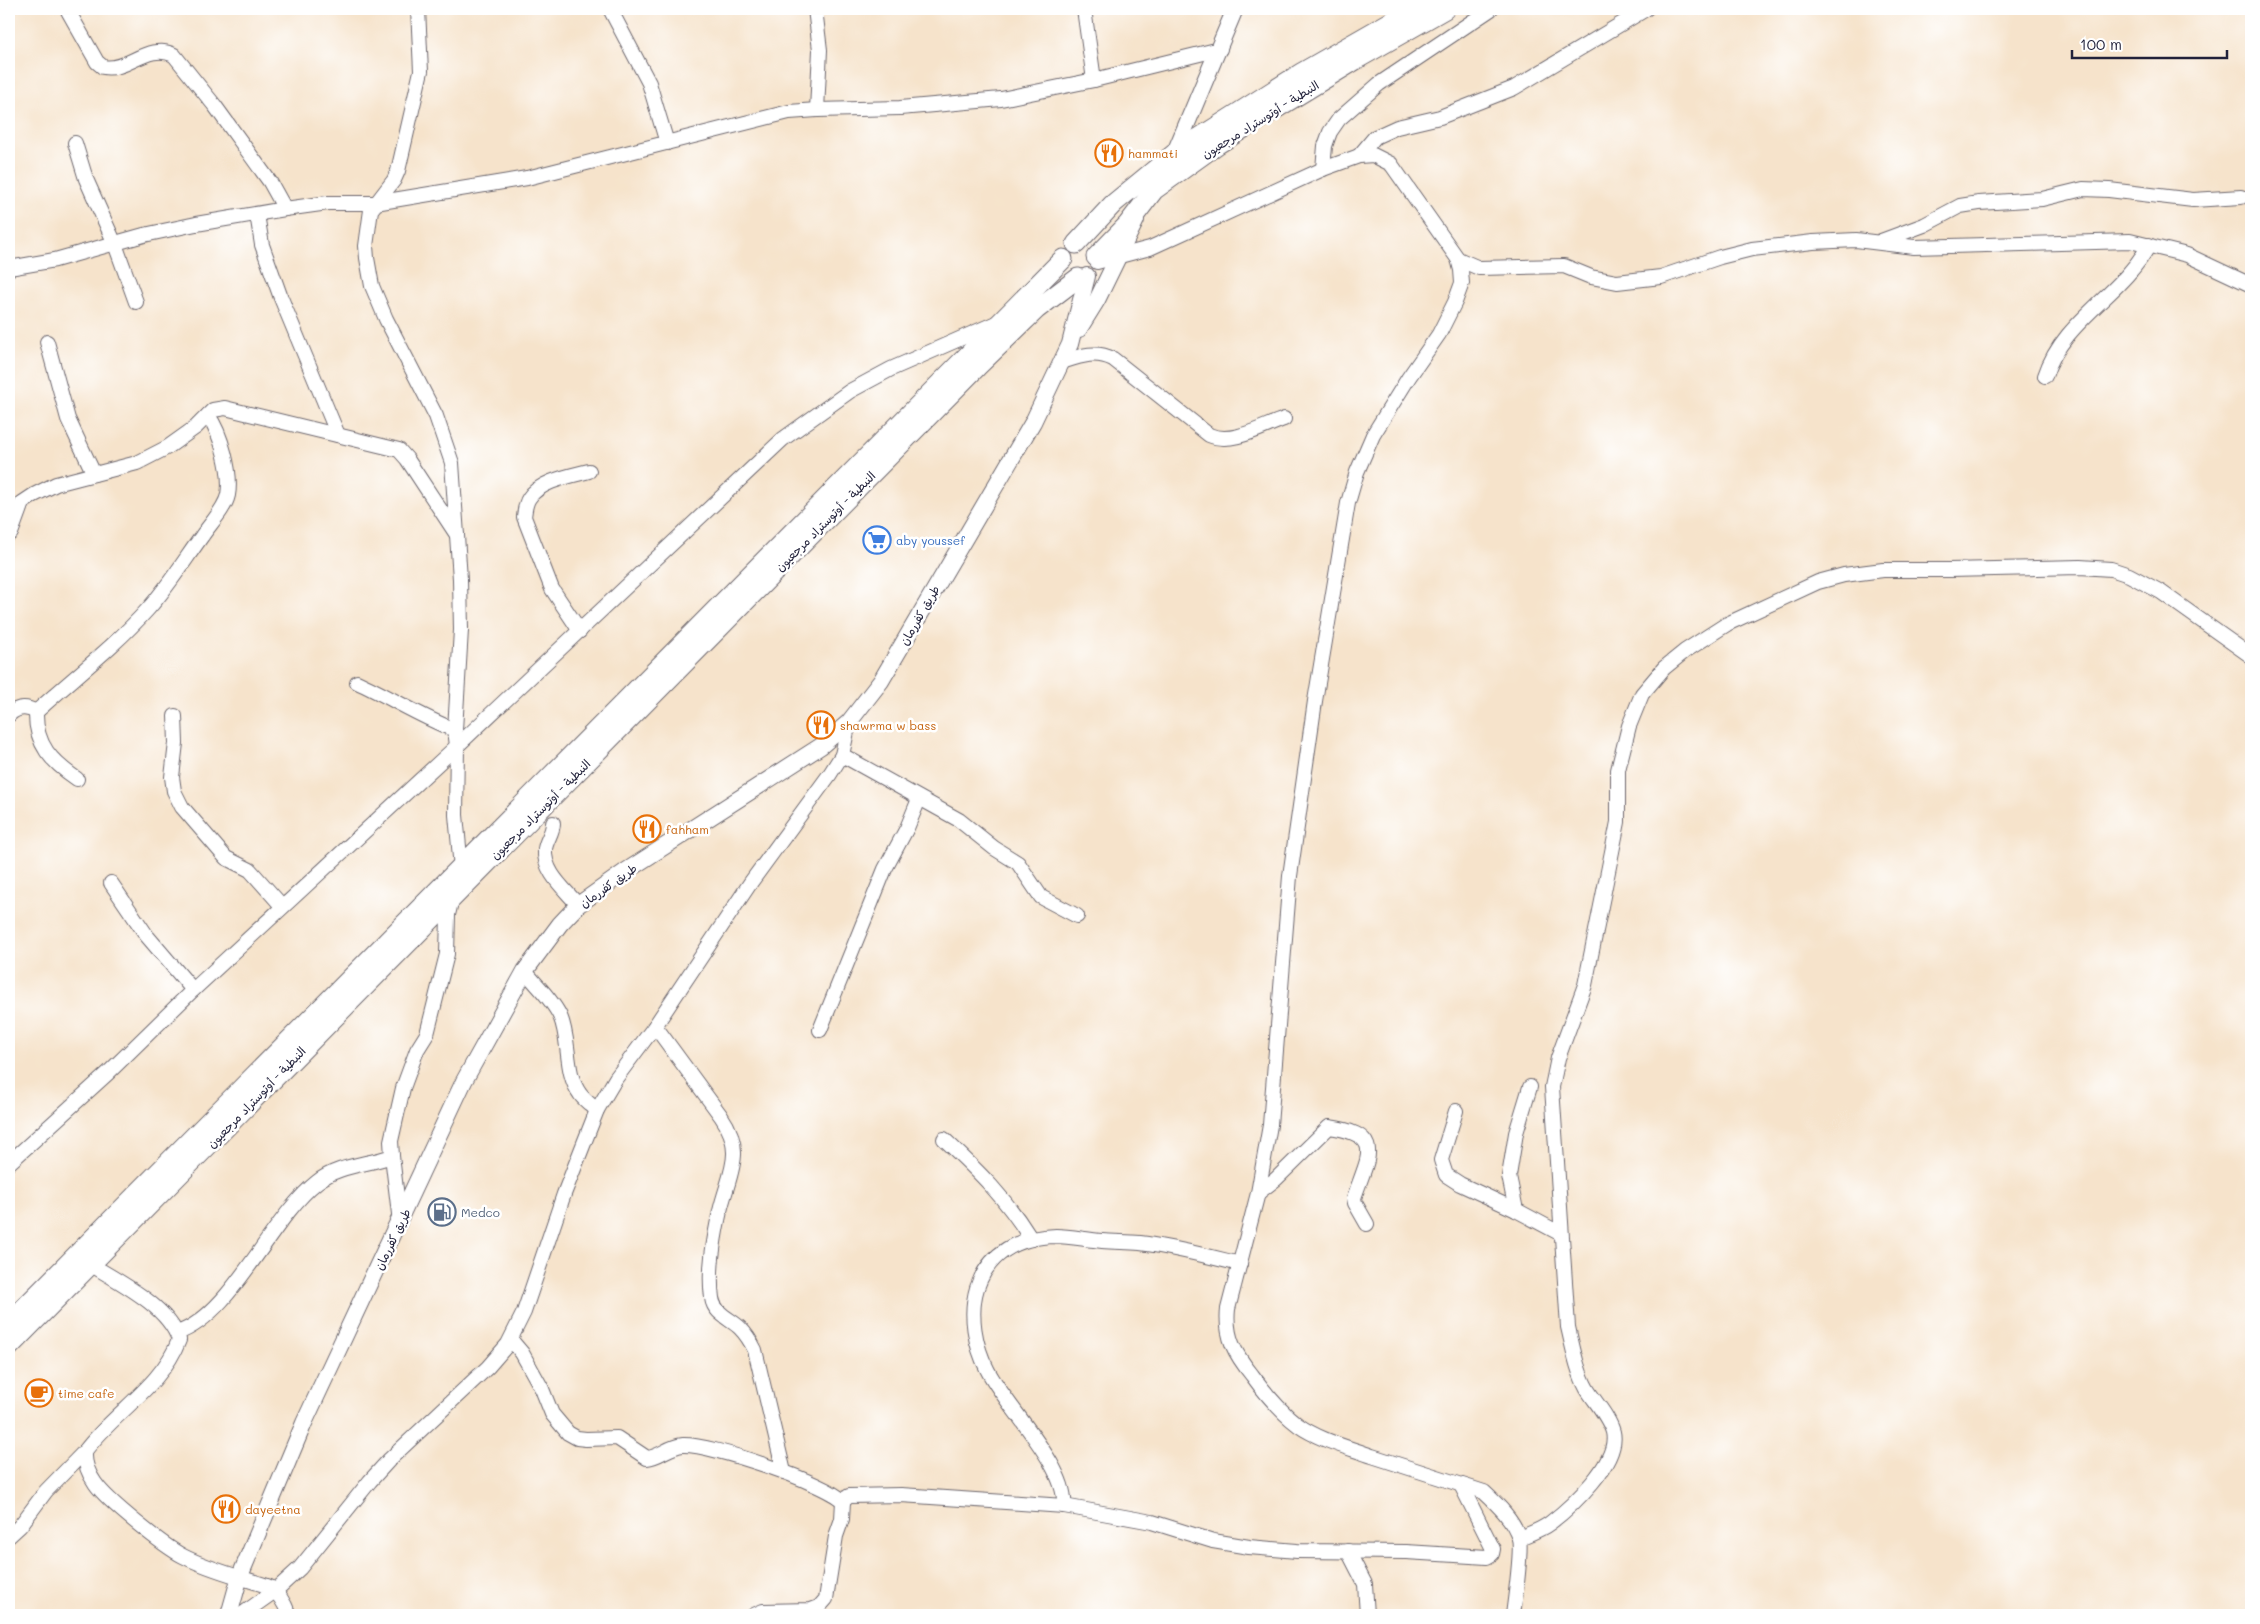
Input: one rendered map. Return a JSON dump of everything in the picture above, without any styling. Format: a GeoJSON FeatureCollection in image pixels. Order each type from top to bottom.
{"type":"FeatureCollection","features":[{"type":"Feature","properties":{"kind":"highway","name":"النبطية - أوتوستراد مرجعيون"},"geometry":{"type":"LineString","coordinates":[[9,1323],[1063,259],[1067,249],[1076,244],[1113,204],[1175,153],[1293,78],[1413,9]]}},
{"type":"Feature","properties":{"kind":"highway","name":"النبطية - أوتوستراد مرجعيون"},"geometry":{"type":"LineString","coordinates":[[9,1347],[452,896],[977,367],[1038,309],[1090,268],[1149,198],[1218,144],[1359,58],[1443,10]]}},
{"type":"Feature","properties":{"kind":"highway"},"geometry":{"type":"LineString","coordinates":[[1063,259],[1065,269],[1090,268],[1087,245],[1076,244]]}},
{"type":"Feature","properties":{"kind":"main road"},"geometry":{"type":"LineString","coordinates":[[1070,344],[1097,300],[1116,259],[1175,153],[1220,49],[1235,9]]}},
{"type":"Feature","properties":{"kind":"main road","name":"طريق كفررمان"},"geometry":{"type":"LineString","coordinates":[[228,1615],[240,1576],[304,1424],[400,1223],[464,1081],[525,971],[560,924],[578,905],[626,871],[821,746],[849,722],[881,680],[1033,422],[1070,344],[1090,268]]}},
{"type":"Feature","properties":{"kind":"street"},"geometry":{"type":"LineString","coordinates":[[67,9],[97,62],[103,67],[114,68],[156,51],[166,51],[174,54],[221,114],[270,182],[285,209]]}},
{"type":"Feature","properties":{"kind":"street"},"geometry":{"type":"LineString","coordinates":[[418,9],[421,71],[416,100],[398,171],[394,180],[375,203],[370,215],[366,246],[372,286],[386,319],[443,433],[452,463],[461,630],[455,730],[457,746],[456,815],[460,868]]}},
{"type":"Feature","properties":{"kind":"street"},"geometry":{"type":"LineString","coordinates":[[610,9],[649,83],[667,143]]}},
{"type":"Feature","properties":{"kind":"street"},"geometry":{"type":"LineString","coordinates":[[815,9],[820,50],[817,110]]}},
{"type":"Feature","properties":{"kind":"street"},"geometry":{"type":"LineString","coordinates":[[1084,9],[1094,80]]}},
{"type":"Feature","properties":{"kind":"street"},"geometry":{"type":"LineString","coordinates":[[1323,169],[1325,146],[1330,132],[1339,119],[1379,84],[1491,9]]}},
{"type":"Feature","properties":{"kind":"street"},"geometry":{"type":"LineString","coordinates":[[1359,156],[1375,137],[1396,127],[1440,117],[1514,88],[1646,9]]}},
{"type":"Feature","properties":{"kind":"street"},"geometry":{"type":"LineString","coordinates":[[1443,10],[1454,32]]}},
{"type":"Feature","properties":{"kind":"street"},"geometry":{"type":"LineString","coordinates":[[9,268],[55,260],[162,232],[285,209],[328,203],[375,203],[527,178],[624,152],[729,129],[772,116],[817,110],[900,108],[1034,94],[1220,49]]}},
{"type":"Feature","properties":{"kind":"street"},"geometry":{"type":"LineString","coordinates":[[75,142],[86,179],[115,244],[136,302]]}},
{"type":"Feature","properties":{"kind":"street"},"geometry":{"type":"LineString","coordinates":[[1090,268],[1150,248],[1323,169],[1359,156],[1373,155],[1391,164],[1458,259],[1462,270],[1462,283],[1439,334],[1373,434],[1357,472],[1342,532],[1290,876],[1284,934],[1274,1095],[1258,1193],[1228,1310],[1228,1333],[1242,1363],[1282,1412],[1311,1433],[1484,1492],[1494,1501],[1506,1514],[1519,1538],[1513,1615]]}},
{"type":"Feature","properties":{"kind":"street"},"geometry":{"type":"LineString","coordinates":[[1878,242],[1896,237],[1960,206],[2042,199],[2083,189],[2109,190],[2193,200],[2241,197]]}},
{"type":"Feature","properties":{"kind":"street"},"geometry":{"type":"LineString","coordinates":[[258,214],[262,245],[281,298],[338,435]]}},
{"type":"Feature","properties":{"kind":"street"},"geometry":{"type":"LineString","coordinates":[[1458,259],[1479,268],[1564,266],[1592,277],[1617,282],[1674,274],[1720,257],[1752,249],[1856,240],[1914,246],[2113,241],[2149,245],[2188,255],[2251,286]]}},
{"type":"Feature","properties":{"kind":"street"},"geometry":{"type":"LineString","coordinates":[[2045,376],[2049,364],[2063,342],[2083,318],[2127,276],[2149,245]]}},
{"type":"Feature","properties":{"kind":"street"},"geometry":{"type":"LineString","coordinates":[[9,1164],[108,1073],[282,906],[457,746],[783,439],[831,402],[890,370],[1000,322]]}},
{"type":"Feature","properties":{"kind":"street"},"geometry":{"type":"LineString","coordinates":[[47,342],[68,420],[94,474]]}},
{"type":"Feature","properties":{"kind":"street"},"geometry":{"type":"LineString","coordinates":[[1062,362],[1085,355],[1104,354],[1209,435],[1218,439],[1230,439],[1284,419]]}},
{"type":"Feature","properties":{"kind":"street"},"geometry":{"type":"LineString","coordinates":[[12,534],[16,502],[56,484],[137,463],[168,447],[196,427],[217,408],[226,408],[399,450],[407,459],[457,536]]}},
{"type":"Feature","properties":{"kind":"street"},"geometry":{"type":"LineString","coordinates":[[77,779],[50,759],[36,723],[36,712],[92,663],[146,611],[163,592],[224,504],[230,484],[219,437],[208,415]]}},
{"type":"Feature","properties":{"kind":"street"},"geometry":{"type":"LineString","coordinates":[[580,631],[552,589],[524,517],[526,504],[534,492],[555,481],[589,471]]}},
{"type":"Feature","properties":{"kind":"street"},"geometry":{"type":"LineString","coordinates":[[1519,1538],[1548,1524],[1571,1505],[1590,1485],[1606,1461],[1612,1444],[1613,1433],[1586,1387],[1575,1357],[1568,1327],[1552,1087],[1558,1058],[1585,985],[1618,822],[1618,770],[1629,726],[1642,694],[1664,668],[1685,651],[1727,624],[1818,582],[1844,575],[1883,570],[2080,567],[2111,569],[2129,575],[2161,592],[2251,656]]}},
{"type":"Feature","properties":{"kind":"street"},"geometry":{"type":"LineString","coordinates":[[357,682],[390,697],[432,722],[455,730]]}},
{"type":"Feature","properties":{"kind":"street"},"geometry":{"type":"LineString","coordinates":[[9,715],[21,708],[29,708],[36,712]]}},
{"type":"Feature","properties":{"kind":"street"},"geometry":{"type":"LineString","coordinates":[[175,716],[176,743],[172,778],[174,791],[182,807],[226,858],[250,870],[282,906]]}},
{"type":"Feature","properties":{"kind":"street"},"geometry":{"type":"LineString","coordinates":[[241,1615],[275,1591],[300,1568],[390,1459],[488,1367],[510,1340],[524,1312],[564,1194],[596,1110],[616,1078],[655,1026],[734,906],[842,756],[849,722]]}},
{"type":"Feature","properties":{"kind":"street"},"geometry":{"type":"LineString","coordinates":[[842,756],[959,820],[994,848],[1018,863],[1041,897],[1077,916]]}},
{"type":"Feature","properties":{"kind":"street"},"geometry":{"type":"LineString","coordinates":[[820,1030],[884,869],[907,828],[919,799]]}},
{"type":"Feature","properties":{"kind":"street"},"geometry":{"type":"LineString","coordinates":[[554,823],[553,832],[546,846],[547,865],[558,882],[578,905]]}},
{"type":"Feature","properties":{"kind":"street"},"geometry":{"type":"LineString","coordinates":[[111,883],[147,936],[193,990]]}},
{"type":"Feature","properties":{"kind":"street"},"geometry":{"type":"LineString","coordinates":[[400,1223],[391,1142],[403,1088],[416,1050],[427,1034],[447,954],[448,915],[452,896]]}},
{"type":"Feature","properties":{"kind":"street"},"geometry":{"type":"LineString","coordinates":[[525,971],[551,1000],[560,1016],[564,1029],[572,1080],[581,1096],[596,1110]]}},
{"type":"Feature","properties":{"kind":"street"},"geometry":{"type":"LineString","coordinates":[[655,1026],[730,1128],[735,1165],[724,1197],[714,1238],[712,1300],[717,1310],[750,1338],[755,1350],[784,1472]]}},
{"type":"Feature","properties":{"kind":"street"},"geometry":{"type":"LineString","coordinates":[[1516,1210],[1509,1176],[1516,1133],[1530,1086]]}},
{"type":"Feature","properties":{"kind":"street"},"geometry":{"type":"LineString","coordinates":[[1456,1111],[1441,1160],[1446,1174],[1460,1184],[1516,1210],[1561,1234]]}},
{"type":"Feature","properties":{"kind":"street"},"geometry":{"type":"LineString","coordinates":[[1258,1193],[1276,1180],[1327,1129],[1347,1131],[1362,1137],[1368,1145],[1366,1162],[1354,1198],[1355,1204],[1367,1224]]}},
{"type":"Feature","properties":{"kind":"street"},"geometry":{"type":"LineString","coordinates":[[944,1139],[988,1180],[1013,1210],[1031,1239]]}},
{"type":"Feature","properties":{"kind":"street"},"geometry":{"type":"LineString","coordinates":[[176,1333],[196,1324],[230,1290],[298,1200],[319,1181],[347,1167],[392,1156]]}},
{"type":"Feature","properties":{"kind":"street"},"geometry":{"type":"LineString","coordinates":[[1064,1506],[1065,1498],[1058,1477],[987,1370],[976,1344],[974,1314],[976,1294],[982,1274],[1004,1250],[1031,1239],[1057,1236],[1141,1244],[1187,1251],[1240,1264]]}},
{"type":"Feature","properties":{"kind":"street"},"geometry":{"type":"LineString","coordinates":[[9,1536],[20,1526],[46,1491],[164,1366],[179,1340],[176,1333],[158,1310],[123,1284],[90,1264]]}},
{"type":"Feature","properties":{"kind":"street"},"geometry":{"type":"LineString","coordinates":[[510,1340],[522,1353],[557,1421],[577,1438],[617,1438],[647,1458],[652,1458],[674,1446],[702,1447],[784,1472],[823,1488],[843,1501]]}},
{"type":"Feature","properties":{"kind":"street"},"geometry":{"type":"LineString","coordinates":[[85,1451],[86,1465],[96,1485],[163,1544],[186,1557],[240,1576],[275,1591],[289,1615]]}},
{"type":"Feature","properties":{"kind":"street"},"geometry":{"type":"LineString","coordinates":[[754,1615],[763,1611],[811,1610],[819,1608],[826,1599],[836,1536],[842,1519],[843,1501],[848,1496],[901,1495],[1064,1506],[1152,1522],[1230,1545],[1289,1550],[1406,1552],[1487,1557],[1494,1550],[1461,1485]]}},
{"type":"Feature","properties":{"kind":"street"},"geometry":{"type":"LineString","coordinates":[[1348,1550],[1366,1584],[1367,1615]]}},
{"type":"Feature","properties":{"kind":"place","name":"hammati"},"geometry":{"type":"Point","coordinates":[1109,153]}},
{"type":"Feature","properties":{"kind":"place","name":"aby youssef"},"geometry":{"type":"Point","coordinates":[877,540]}},
{"type":"Feature","properties":{"kind":"place","name":"shawrma w bass"},"geometry":{"type":"Point","coordinates":[821,725]}},
{"type":"Feature","properties":{"kind":"place","name":"fahham"},"geometry":{"type":"Point","coordinates":[647,829]}},
{"type":"Feature","properties":{"kind":"place","name":"Medco"},"geometry":{"type":"Point","coordinates":[442,1212]}},
{"type":"Feature","properties":{"kind":"place","name":"time cafe"},"geometry":{"type":"Point","coordinates":[39,1393]}},
{"type":"Feature","properties":{"kind":"place","name":"dayeetna"},"geometry":{"type":"Point","coordinates":[226,1509]}}]}
